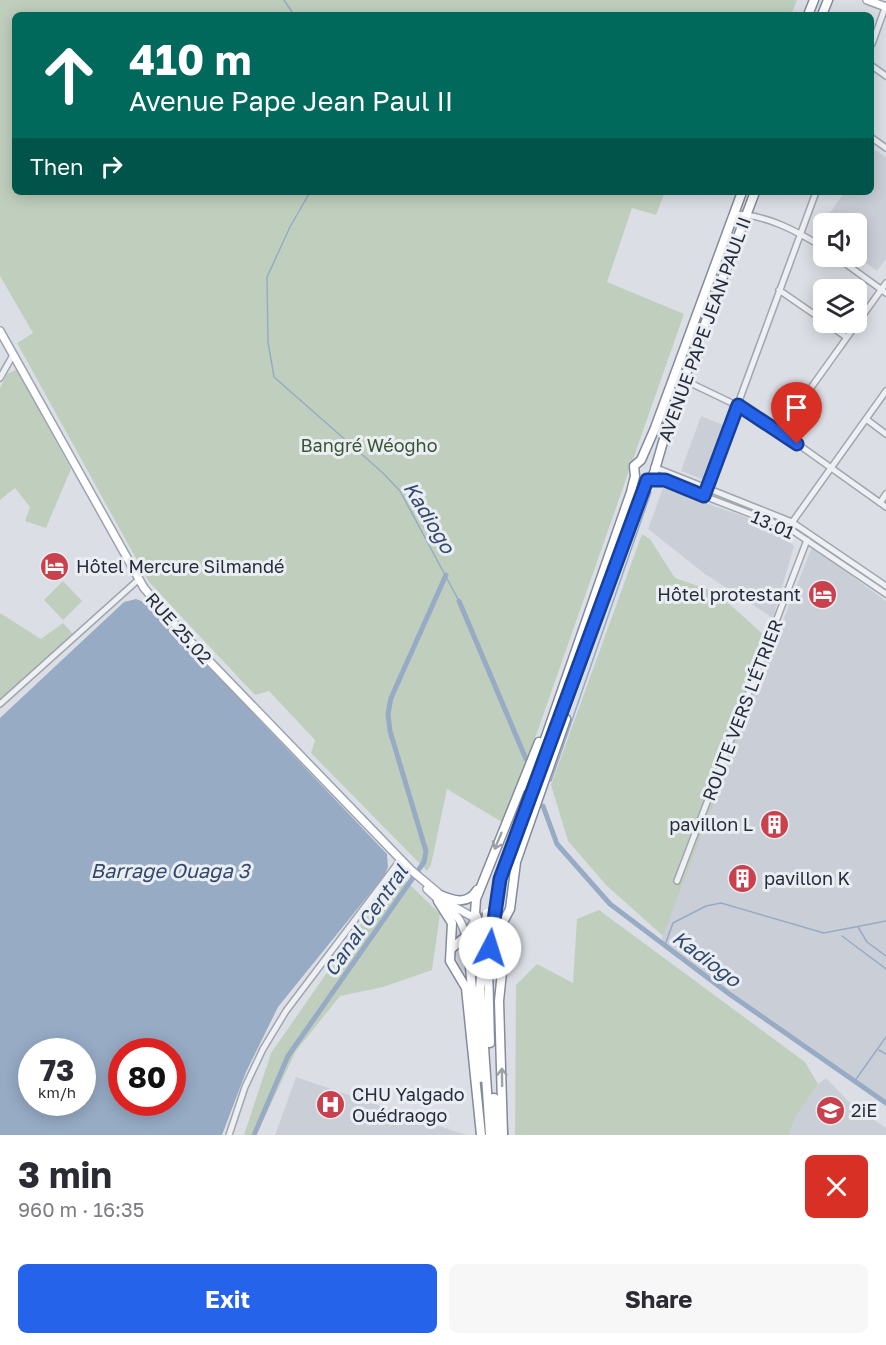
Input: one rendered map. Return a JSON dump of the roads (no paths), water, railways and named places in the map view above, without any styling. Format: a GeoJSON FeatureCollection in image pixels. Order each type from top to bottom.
{"type":"FeatureCollection","features":[{"type":"Feature","properties":{"kind":"highway","name":"AVENUE PAPE JEAN PAUL II"},"geometry":{"type":"LineString","coordinates":[[575,650],[635,476],[634,466],[641,460],[741,195]]}},
{"type":"Feature","properties":{"kind":"highway","name":"AVENUE PAPE JEAN PAUL II"},"geometry":{"type":"LineString","coordinates":[[584,656],[633,514],[647,480],[654,473],[654,467],[684,380],[754,195]]}},
{"type":"Feature","properties":{"kind":"highway","name":"AVENUE PAPE JEAN PAUL II"},"geometry":{"type":"LineString","coordinates":[[641,460],[649,461],[654,467]]}},
{"type":"Feature","properties":{"kind":"highway"},"geometry":{"type":"LineString","coordinates":[[635,476],[647,480]]}},
{"type":"Feature","properties":{"kind":"highway"},"geometry":{"type":"LineString","coordinates":[[478,920],[474,906],[483,879],[575,650]]}},
{"type":"Feature","properties":{"kind":"highway"},"geometry":{"type":"LineString","coordinates":[[489,1135],[480,988],[485,965],[495,876],[575,650]]}},
{"type":"Feature","properties":{"kind":"highway"},"geometry":{"type":"LineString","coordinates":[[490,913],[500,879],[584,656]]}},
{"type":"Feature","properties":{"kind":"highway"},"geometry":{"type":"LineString","coordinates":[[501,926],[510,909],[516,862],[546,780],[584,656]]}},
{"type":"Feature","properties":{"kind":"highway"},"geometry":{"type":"LineString","coordinates":[[439,898],[468,899],[474,896],[483,879]]}},
{"type":"Feature","properties":{"kind":"highway"},"geometry":{"type":"LineString","coordinates":[[439,898],[452,923],[450,962],[466,988],[481,1135]]}},
{"type":"Feature","properties":{"kind":"highway"},"geometry":{"type":"LineString","coordinates":[[449,952],[466,936]]}},
{"type":"Feature","properties":{"kind":"highway"},"geometry":{"type":"LineString","coordinates":[[472,953],[470,967],[489,1135]]}},
{"type":"Feature","properties":{"kind":"highway"},"geometry":{"type":"LineString","coordinates":[[499,953],[502,972],[499,1016],[503,1135]]}},
{"type":"Feature","properties":{"kind":"highway"},"geometry":{"type":"LineString","coordinates":[[485,965],[497,1135]]}},
{"type":"Feature","properties":{"kind":"main road"},"geometry":{"type":"LineString","coordinates":[[867,0],[886,6]]}},
{"type":"Feature","properties":{"kind":"main road","name":"RUE 25.02"},"geometry":{"type":"LineString","coordinates":[[0,332],[138,580],[187,638],[457,917],[466,936]]}},
{"type":"Feature","properties":{"kind":"main road","name":"RUE 25.02"},"geometry":{"type":"LineString","coordinates":[[439,898],[478,920]]}},
{"type":"Feature","properties":{"kind":"main road"},"geometry":{"type":"LineString","coordinates":[[478,920],[493,920],[501,926],[505,937],[499,953],[482,958],[472,953],[466,936],[468,929],[478,920]]}},
{"type":"Feature","properties":{"kind":"street"},"geometry":{"type":"LineString","coordinates":[[874,39],[886,6]]}},
{"type":"Feature","properties":{"kind":"street"},"geometry":{"type":"LineString","coordinates":[[705,493],[815,195]]}},
{"type":"Feature","properties":{"kind":"street"},"geometry":{"type":"LineString","coordinates":[[733,214],[746,214],[801,232],[813,240]]}},
{"type":"Feature","properties":{"kind":"street"},"geometry":{"type":"LineString","coordinates":[[850,267],[884,291]]}},
{"type":"Feature","properties":{"kind":"street"},"geometry":{"type":"LineString","coordinates":[[780,431],[846,337],[884,291],[886,284]]}},
{"type":"Feature","properties":{"kind":"street"},"geometry":{"type":"LineString","coordinates":[[779,290],[813,314]]}},
{"type":"Feature","properties":{"kind":"street"},"geometry":{"type":"LineString","coordinates":[[840,333],[846,337]]}},
{"type":"Feature","properties":{"kind":"street"},"geometry":{"type":"LineString","coordinates":[[0,378],[13,355]]}},
{"type":"Feature","properties":{"kind":"street"},"geometry":{"type":"LineString","coordinates":[[684,380],[738,405],[780,431],[886,507]]}},
{"type":"Feature","properties":{"kind":"street"},"geometry":{"type":"LineString","coordinates":[[791,525],[886,391]]}},
{"type":"Feature","properties":{"kind":"street"},"geometry":{"type":"LineString","coordinates":[[866,419],[886,434]]}},
{"type":"Feature","properties":{"kind":"street","name":"13.01"},"geometry":{"type":"LineString","coordinates":[[654,467],[705,493]]}},
{"type":"Feature","properties":{"kind":"street","name":"13.01"},"geometry":{"type":"LineString","coordinates":[[647,480],[665,480],[791,525],[886,586]]}},
{"type":"Feature","properties":{"kind":"street"},"geometry":{"type":"LineString","coordinates":[[880,503],[886,494]]}},
{"type":"Feature","properties":{"kind":"street","name":"13.01"},"geometry":{"type":"LineString","coordinates":[[791,525],[807,540],[886,594]]}},
{"type":"Feature","properties":{"kind":"street","name":"ROUTE VERS L'ÉTRIER"},"geometry":{"type":"LineString","coordinates":[[677,881],[807,540]]}},
{"type":"Feature","properties":{"kind":"street"},"geometry":{"type":"LineString","coordinates":[[0,704],[138,580]]}},
{"type":"Feature","properties":{"kind":"street"},"geometry":{"type":"LineString","coordinates":[[229,1135],[245,1087],[274,1030],[401,859]]}},
{"type":"Feature","properties":{"kind":"water","name":"Barrage Ouaga 3"},"geometry":{"type":"Polygon","coordinates":[[[136,599],[149,604],[387,854],[388,867],[384,876],[278,1007],[246,1072],[222,1135],[0,1135],[0,718],[124,602],[136,599]]]}},
{"type":"Feature","properties":{"kind":"waterway","name":"Kadiogo"},"geometry":{"type":"LineString","coordinates":[[284,0],[292,12]]}},
{"type":"Feature","properties":{"kind":"waterway","name":"Kadiogo"},"geometry":{"type":"LineString","coordinates":[[308,195],[290,227],[267,277],[268,342],[274,377],[383,473],[400,491],[459,601]]}},
{"type":"Feature","properties":{"kind":"waterway"},"geometry":{"type":"LineString","coordinates":[[551,781],[651,492]]}},
{"type":"Feature","properties":{"kind":"waterway","name":"Canal Central"},"geometry":{"type":"LineString","coordinates":[[254,1135],[288,1056],[424,862],[426,851],[390,731],[388,714],[391,698],[446,575]]}},
{"type":"Feature","properties":{"kind":"waterway","name":"Kadiogo"},"geometry":{"type":"LineString","coordinates":[[459,601],[526,759]]}},
{"type":"Feature","properties":{"kind":"waterway","name":"Kadiogo"},"geometry":{"type":"LineString","coordinates":[[543,806],[557,844],[610,904],[728,993],[886,1103]]}},
{"type":"Feature","properties":{"kind":"waterway"},"geometry":{"type":"LineString","coordinates":[[665,945],[673,923],[706,906],[721,903],[824,933],[886,921]]}},
{"type":"Feature","properties":{"kind":"waterway"},"geometry":{"type":"LineString","coordinates":[[858,927],[867,942],[886,956]]}},
{"type":"Feature","properties":{"kind":"waterway"},"geometry":{"type":"LineString","coordinates":[[842,936],[886,969]]}},
{"type":"Feature","properties":{"kind":"waterway"},"geometry":{"type":"LineString","coordinates":[[504,1030],[505,1073]]}},
{"type":"Feature","properties":{"kind":"waterway"},"geometry":{"type":"LineString","coordinates":[[854,1082],[886,1037]]}},
{"type":"Feature","properties":{"kind":"waterway"},"geometry":{"type":"LineString","coordinates":[[879,1050],[886,1054]]}},
{"type":"Feature","properties":{"kind":"waterway"},"geometry":{"type":"LineString","coordinates":[[507,1120],[508,1135]]}},
{"type":"Feature","properties":{"kind":"place","name":"Hôtel Mercure Silmandé"},"geometry":{"type":"Point","coordinates":[55,566]}},
{"type":"Feature","properties":{"kind":"place","name":"Hôtel protestant"},"geometry":{"type":"Point","coordinates":[822,594]}},
{"type":"Feature","properties":{"kind":"place","name":"pavillon L"},"geometry":{"type":"Point","coordinates":[774,824]}},
{"type":"Feature","properties":{"kind":"place","name":"pavillon K"},"geometry":{"type":"Point","coordinates":[743,878]}},
{"type":"Feature","properties":{"kind":"place","name":"CHU Yalgado Ouédraogo"},"geometry":{"type":"Point","coordinates":[331,1104]}},
{"type":"Feature","properties":{"kind":"place","name":"2iE"},"geometry":{"type":"Point","coordinates":[830,1110]}},
{"type":"Feature","properties":{"kind":"park label","name":"Bangré Wéogho"},"geometry":{"type":"Point","coordinates":[369,445]}}]}
